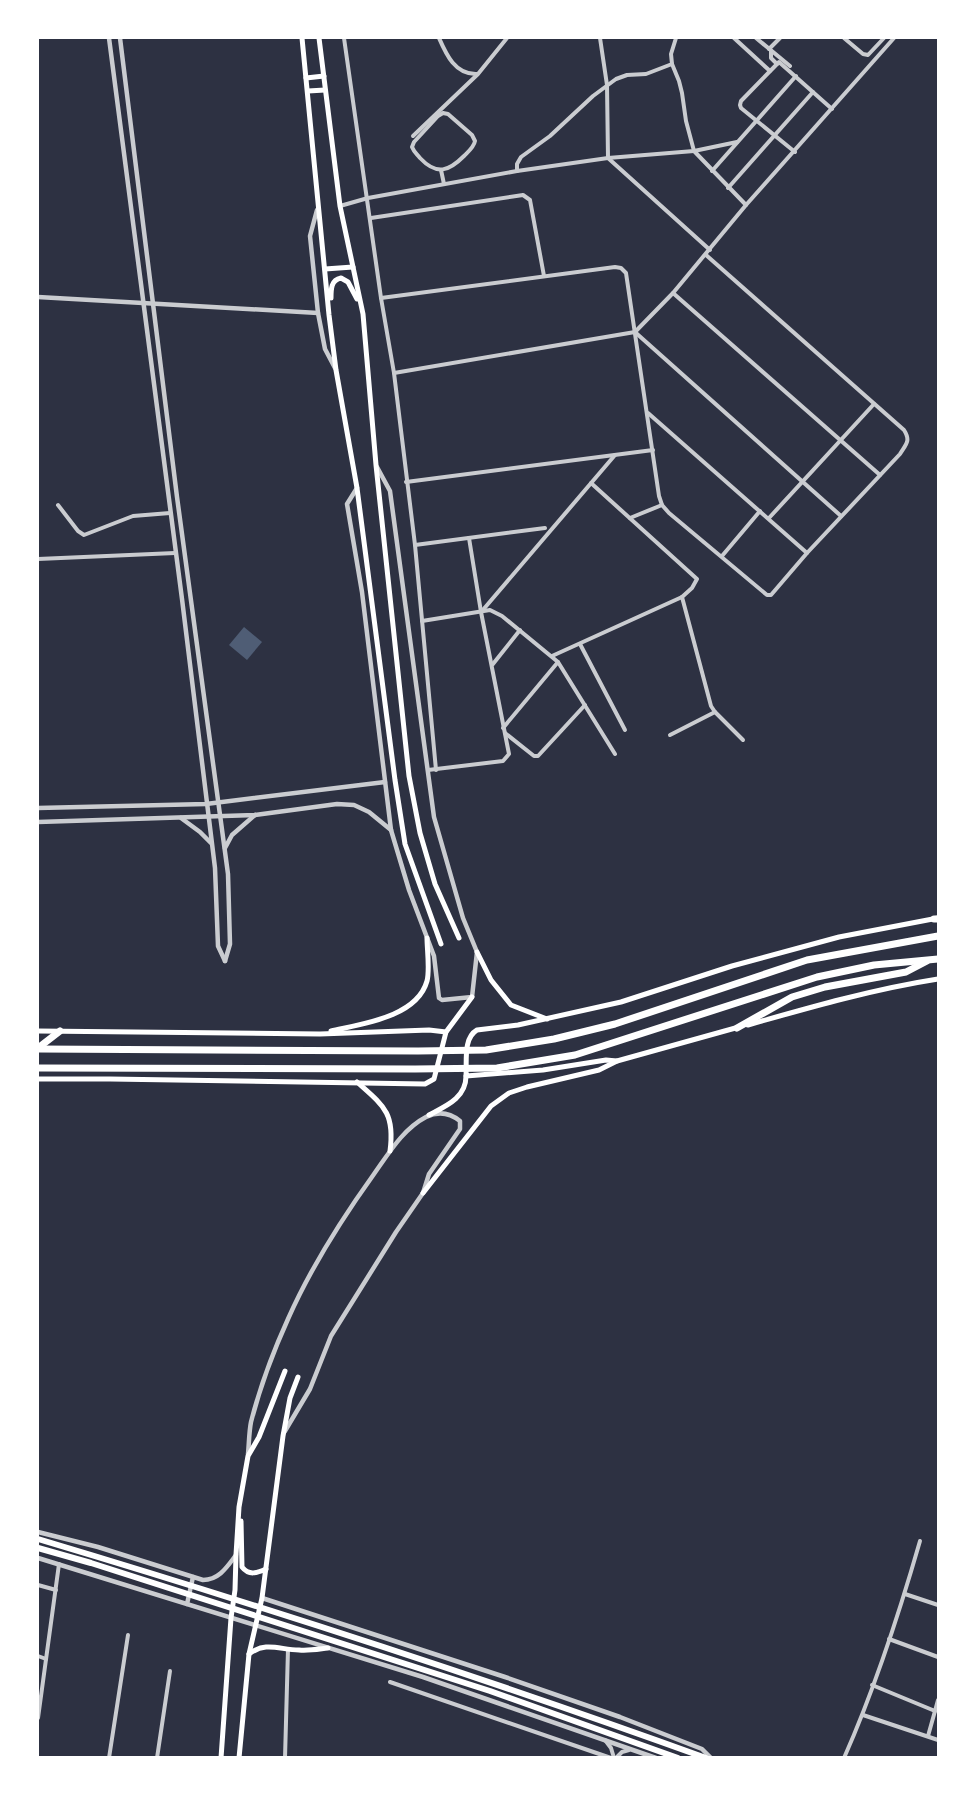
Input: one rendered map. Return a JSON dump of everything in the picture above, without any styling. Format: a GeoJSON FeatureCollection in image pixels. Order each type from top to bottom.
{"type":"FeatureCollection","features":[{"type":"Feature","properties":{"kind":"highway"},"geometry":{"type":"LineString","coordinates":[[40,1048],[486,1050],[554,1039],[615,1024],[809,960],[939,936]]}},
{"type":"Feature","properties":{"kind":"highway"},"geometry":{"type":"LineString","coordinates":[[41,1068],[497,1068],[576,1054],[814,978],[874,965],[939,959]]}},
{"type":"Feature","properties":{"kind":"highway"},"geometry":{"type":"LineString","coordinates":[[737,1028],[778,1003],[799,994],[906,972],[930,960]]}},
{"type":"Feature","properties":{"kind":"highway"},"geometry":{"type":"LineString","coordinates":[[40,1048],[60,1031]]}},
{"type":"Feature","properties":{"kind":"main road"},"geometry":{"type":"LineString","coordinates":[[302,38],[329,315],[336,370],[357,488],[395,780],[405,844],[441,944]]}},
{"type":"Feature","properties":{"kind":"main road"},"geometry":{"type":"LineString","coordinates":[[319,38],[340,206],[363,314],[375,465],[409,776],[420,832],[435,884],[459,938]]}},
{"type":"Feature","properties":{"kind":"main road"},"geometry":{"type":"LineString","coordinates":[[306,78],[324,76]]}},
{"type":"Feature","properties":{"kind":"main road"},"geometry":{"type":"LineString","coordinates":[[308,91],[325,90]]}},
{"type":"Feature","properties":{"kind":"main road"},"geometry":{"type":"LineString","coordinates":[[325,268],[353,267]]}},
{"type":"Feature","properties":{"kind":"main road"},"geometry":{"type":"LineString","coordinates":[[329,315],[332,284],[341,278],[348,282],[363,314]]}},
{"type":"Feature","properties":{"kind":"main road"},"geometry":{"type":"LineString","coordinates":[[429,1115],[454,1102],[462,1093],[466,1083],[468,1040],[477,1030],[518,1025],[621,1002],[732,966],[839,937],[937,919]]}},
{"type":"Feature","properties":{"kind":"main road"},"geometry":{"type":"LineString","coordinates":[[320,1034],[391,1016],[407,1007],[420,994],[428,980],[427,938]]}},
{"type":"Feature","properties":{"kind":"main road"},"geometry":{"type":"LineString","coordinates":[[477,952],[491,980],[511,1005],[547,1019]]}},
{"type":"Feature","properties":{"kind":"main road"},"geometry":{"type":"LineString","coordinates":[[423,1193],[491,1106],[509,1094],[527,1087],[599,1070],[616,1061],[824,1003],[939,979]]}},
{"type":"Feature","properties":{"kind":"main road"},"geometry":{"type":"LineString","coordinates":[[38,1079],[429,1083],[434,1079],[446,1032],[472,997]]}},
{"type":"Feature","properties":{"kind":"main road"},"geometry":{"type":"LineString","coordinates":[[38,1031],[320,1034],[429,1030],[446,1032]]}},
{"type":"Feature","properties":{"kind":"main road"},"geometry":{"type":"LineString","coordinates":[[466,1076],[543,1070],[606,1060],[616,1061]]}},
{"type":"Feature","properties":{"kind":"main road"},"geometry":{"type":"LineString","coordinates":[[356,1082],[385,1110],[391,1124],[390,1151]]}},
{"type":"Feature","properties":{"kind":"main road"},"geometry":{"type":"LineString","coordinates":[[220,1758],[235,1590],[239,1507],[248,1456],[259,1437],[285,1371]]}},
{"type":"Feature","properties":{"kind":"main road"},"geometry":{"type":"LineString","coordinates":[[238,1758],[249,1654],[262,1598],[283,1436],[290,1398],[298,1377]]}},
{"type":"Feature","properties":{"kind":"main road"},"geometry":{"type":"LineString","coordinates":[[239,1507],[242,1530],[242,1567],[249,1573],[266,1569]]}},
{"type":"Feature","properties":{"kind":"main road"},"geometry":{"type":"LineString","coordinates":[[38,1539],[236,1599],[566,1707],[706,1758]]}},
{"type":"Feature","properties":{"kind":"main road"},"geometry":{"type":"LineString","coordinates":[[38,1548],[413,1666],[678,1758]]}},
{"type":"Feature","properties":{"kind":"main road"},"geometry":{"type":"LineString","coordinates":[[249,1654],[256,1648],[266,1647],[300,1651],[328,1648]]}},
{"type":"Feature","properties":{"kind":"street"},"geometry":{"type":"LineString","coordinates":[[109,38],[208,817],[214,868],[218,946],[225,961],[231,944],[228,874],[120,38]]}},
{"type":"Feature","properties":{"kind":"street"},"geometry":{"type":"LineString","coordinates":[[344,38],[394,373],[415,545],[436,770]]}},
{"type":"Feature","properties":{"kind":"street"},"geometry":{"type":"LineString","coordinates":[[439,38],[451,62],[471,74],[478,74]]}},
{"type":"Feature","properties":{"kind":"street"},"geometry":{"type":"LineString","coordinates":[[413,136],[478,74],[507,38]]}},
{"type":"Feature","properties":{"kind":"street"},"geometry":{"type":"LineString","coordinates":[[600,38],[607,85],[608,158],[710,250]]}},
{"type":"Feature","properties":{"kind":"street"},"geometry":{"type":"LineString","coordinates":[[676,38],[671,54],[672,64],[682,93],[694,151],[746,206]]}},
{"type":"Feature","properties":{"kind":"street"},"geometry":{"type":"LineString","coordinates":[[734,38],[770,71]]}},
{"type":"Feature","properties":{"kind":"street"},"geometry":{"type":"LineString","coordinates":[[756,38],[790,66]]}},
{"type":"Feature","properties":{"kind":"street"},"geometry":{"type":"LineString","coordinates":[[780,38],[770,50],[771,58],[796,76],[832,109]]}},
{"type":"Feature","properties":{"kind":"street"},"geometry":{"type":"LineString","coordinates":[[844,38],[863,54],[868,55],[884,38]]}},
{"type":"Feature","properties":{"kind":"street"},"geometry":{"type":"LineString","coordinates":[[394,373],[635,332],[673,293],[746,206],[894,38]]}},
{"type":"Feature","properties":{"kind":"street"},"geometry":{"type":"LineString","coordinates":[[517,171],[517,164],[521,158],[550,136],[616,78],[646,74],[672,64]]}},
{"type":"Feature","properties":{"kind":"street"},"geometry":{"type":"LineString","coordinates":[[777,64],[741,101],[740,105],[795,152]]}},
{"type":"Feature","properties":{"kind":"street"},"geometry":{"type":"LineString","coordinates":[[712,171],[796,76]]}},
{"type":"Feature","properties":{"kind":"street"},"geometry":{"type":"LineString","coordinates":[[728,188],[813,92]]}},
{"type":"Feature","properties":{"kind":"street"},"geometry":{"type":"LineString","coordinates":[[443,113],[448,114],[472,135],[475,141],[474,146],[456,164],[441,170],[426,165],[412,147],[414,142],[443,113]]}},
{"type":"Feature","properties":{"kind":"street"},"geometry":{"type":"LineString","coordinates":[[340,206],[368,198],[517,171],[608,158],[694,151],[737,142]]}},
{"type":"Feature","properties":{"kind":"street"},"geometry":{"type":"LineString","coordinates":[[441,170],[444,184]]}},
{"type":"Feature","properties":{"kind":"street"},"geometry":{"type":"LineString","coordinates":[[371,218],[523,195],[530,200],[544,276]]}},
{"type":"Feature","properties":{"kind":"street"},"geometry":{"type":"LineString","coordinates":[[319,204],[310,236],[318,314],[325,349],[336,370]]}},
{"type":"Feature","properties":{"kind":"street"},"geometry":{"type":"LineString","coordinates":[[381,298],[621,268],[626,273],[662,505],[767,595],[771,595],[900,454],[908,442],[908,437],[904,430],[706,255]]}},
{"type":"Feature","properties":{"kind":"street"},"geometry":{"type":"LineString","coordinates":[[673,293],[880,475]]}},
{"type":"Feature","properties":{"kind":"street"},"geometry":{"type":"LineString","coordinates":[[38,297],[318,314]]}},
{"type":"Feature","properties":{"kind":"street"},"geometry":{"type":"LineString","coordinates":[[635,332],[841,516]]}},
{"type":"Feature","properties":{"kind":"street"},"geometry":{"type":"LineString","coordinates":[[768,518],[874,404]]}},
{"type":"Feature","properties":{"kind":"street"},"geometry":{"type":"LineString","coordinates":[[646,412],[807,553]]}},
{"type":"Feature","properties":{"kind":"street"},"geometry":{"type":"LineString","coordinates":[[406,482],[653,450]]}},
{"type":"Feature","properties":{"kind":"street"},"geometry":{"type":"LineString","coordinates":[[481,612],[616,455]]}},
{"type":"Feature","properties":{"kind":"street"},"geometry":{"type":"LineString","coordinates":[[357,488],[347,504],[362,592],[391,830],[409,890],[434,956],[439,998],[442,1000],[472,997],[477,952],[463,918],[434,817],[390,491],[375,465]]}},
{"type":"Feature","properties":{"kind":"street"},"geometry":{"type":"LineString","coordinates":[[552,656],[682,597],[692,588],[697,579],[591,483]]}},
{"type":"Feature","properties":{"kind":"street"},"geometry":{"type":"LineString","coordinates":[[58,505],[78,531],[84,535],[133,516],[170,513]]}},
{"type":"Feature","properties":{"kind":"street"},"geometry":{"type":"LineString","coordinates":[[630,518],[662,505]]}},
{"type":"Feature","properties":{"kind":"street"},"geometry":{"type":"LineString","coordinates":[[722,556],[760,511]]}},
{"type":"Feature","properties":{"kind":"street"},"geometry":{"type":"LineString","coordinates":[[415,545],[545,528]]}},
{"type":"Feature","properties":{"kind":"street"},"geometry":{"type":"LineString","coordinates":[[428,770],[504,760],[509,754],[469,538]]}},
{"type":"Feature","properties":{"kind":"street"},"geometry":{"type":"LineString","coordinates":[[38,559],[175,553]]}},
{"type":"Feature","properties":{"kind":"street"},"geometry":{"type":"LineString","coordinates":[[682,597],[709,698],[715,712],[743,740]]}},
{"type":"Feature","properties":{"kind":"street"},"geometry":{"type":"LineString","coordinates":[[422,621],[490,610],[497,612],[558,662],[615,754]]}},
{"type":"Feature","properties":{"kind":"street"},"geometry":{"type":"LineString","coordinates":[[493,664],[520,630]]}},
{"type":"Feature","properties":{"kind":"street"},"geometry":{"type":"LineString","coordinates":[[580,644],[625,730]]}},
{"type":"Feature","properties":{"kind":"street"},"geometry":{"type":"LineString","coordinates":[[504,730],[558,662]]}},
{"type":"Feature","properties":{"kind":"street"},"geometry":{"type":"LineString","coordinates":[[504,730],[534,756],[538,756],[585,705]]}},
{"type":"Feature","properties":{"kind":"street"},"geometry":{"type":"LineString","coordinates":[[670,735],[715,712]]}},
{"type":"Feature","properties":{"kind":"street"},"geometry":{"type":"LineString","coordinates":[[38,808],[206,804],[385,782]]}},
{"type":"Feature","properties":{"kind":"street"},"geometry":{"type":"LineString","coordinates":[[38,822],[255,815],[337,804],[354,805],[369,812],[391,830]]}},
{"type":"Feature","properties":{"kind":"street"},"geometry":{"type":"LineString","coordinates":[[225,849],[232,835],[255,815]]}},
{"type":"Feature","properties":{"kind":"street"},"geometry":{"type":"LineString","coordinates":[[179,817],[211,843]]}},
{"type":"Feature","properties":{"kind":"street"},"geometry":{"type":"LineString","coordinates":[[248,1456],[251,1424],[267,1373],[287,1320],[327,1243],[390,1151],[415,1124],[429,1115],[444,1113],[453,1115],[460,1121],[460,1129],[429,1174],[423,1193],[331,1335],[310,1389],[283,1436]]}},
{"type":"Feature","properties":{"kind":"street"},"geometry":{"type":"LineString","coordinates":[[38,1532],[98,1547],[208,1580],[223,1571],[236,1556]]}},
{"type":"Feature","properties":{"kind":"street"},"geometry":{"type":"LineString","coordinates":[[844,1758],[863,1715],[905,1594],[920,1541]]}},
{"type":"Feature","properties":{"kind":"street"},"geometry":{"type":"LineString","coordinates":[[38,1558],[423,1677],[656,1758]]}},
{"type":"Feature","properties":{"kind":"street"},"geometry":{"type":"LineString","coordinates":[[38,1718],[59,1564]]}},
{"type":"Feature","properties":{"kind":"street"},"geometry":{"type":"LineString","coordinates":[[187,1604],[193,1576]]}},
{"type":"Feature","properties":{"kind":"street"},"geometry":{"type":"LineString","coordinates":[[38,1585],[56,1590]]}},
{"type":"Feature","properties":{"kind":"street"},"geometry":{"type":"LineString","coordinates":[[905,1594],[939,1605]]}},
{"type":"Feature","properties":{"kind":"street"},"geometry":{"type":"LineString","coordinates":[[262,1598],[620,1717],[702,1749],[711,1758]]}},
{"type":"Feature","properties":{"kind":"street"},"geometry":{"type":"LineString","coordinates":[[296,1638],[304,1612]]}},
{"type":"Feature","properties":{"kind":"street"},"geometry":{"type":"LineString","coordinates":[[109,1758],[128,1635]]}},
{"type":"Feature","properties":{"kind":"street"},"geometry":{"type":"LineString","coordinates":[[889,1639],[939,1657]]}},
{"type":"Feature","properties":{"kind":"street"},"geometry":{"type":"LineString","coordinates":[[285,1758],[288,1649]]}},
{"type":"Feature","properties":{"kind":"street"},"geometry":{"type":"LineString","coordinates":[[38,1656],[46,1659]]}},
{"type":"Feature","properties":{"kind":"street"},"geometry":{"type":"LineString","coordinates":[[157,1758],[170,1671]]}},
{"type":"Feature","properties":{"kind":"street"},"geometry":{"type":"LineString","coordinates":[[390,1682],[614,1758]]}},
{"type":"Feature","properties":{"kind":"street"},"geometry":{"type":"LineString","coordinates":[[872,1685],[935,1711]]}},
{"type":"Feature","properties":{"kind":"street"},"geometry":{"type":"LineString","coordinates":[[928,1736],[939,1700]]}},
{"type":"Feature","properties":{"kind":"street"},"geometry":{"type":"LineString","coordinates":[[863,1715],[939,1740]]}},
{"type":"Feature","properties":{"kind":"street"},"geometry":{"type":"LineString","coordinates":[[604,1740],[611,1748],[614,1758]]}},
{"type":"Feature","properties":{"kind":"street"},"geometry":{"type":"LineString","coordinates":[[614,1758],[625,1751],[633,1750]]}},
{"type":"Feature","properties":{"kind":"water"},"geometry":{"type":"Polygon","coordinates":[[[244,627],[262,642],[247,660],[229,645],[244,627]]]}}]}
